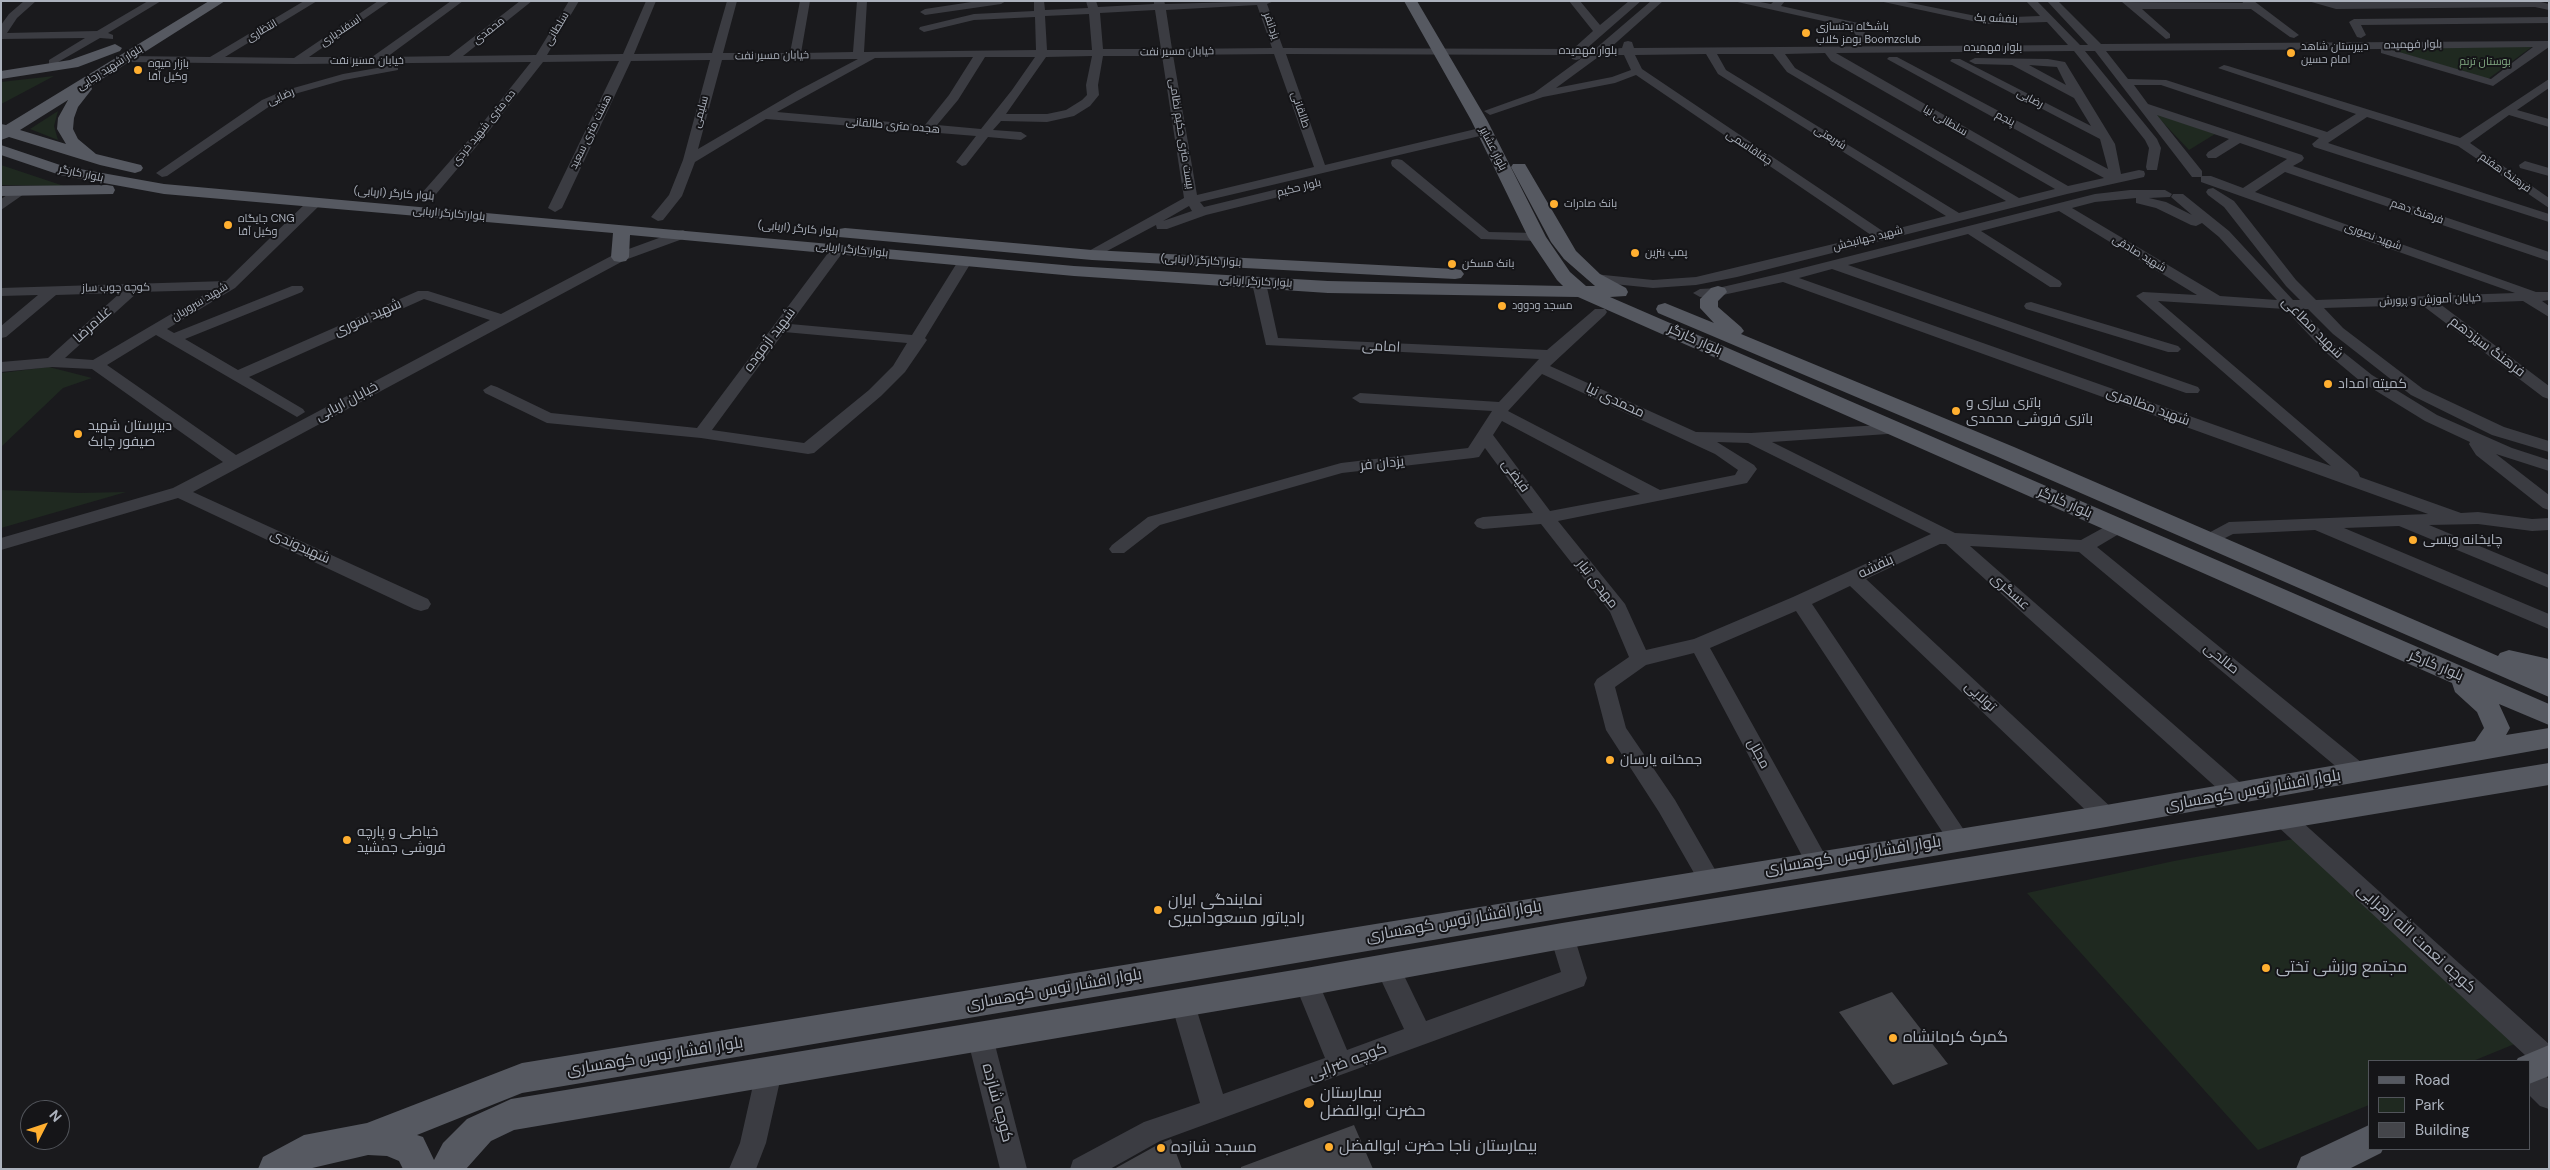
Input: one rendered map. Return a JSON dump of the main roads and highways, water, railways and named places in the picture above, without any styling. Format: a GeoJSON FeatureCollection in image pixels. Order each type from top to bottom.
{"type":"FeatureCollection","features":[{"type":"Feature","properties":{"kind":"main road"},"geometry":{"type":"LineString","coordinates":[[156,23],[195,1]]}},
{"type":"Feature","properties":{"kind":"main road","name":"بلوار شهید رجایی"},"geometry":{"type":"LineString","coordinates":[[3,132],[100,75],[219,1]]}},
{"type":"Feature","properties":{"kind":"main road","name":"بلوار عشایر"},"geometry":{"type":"LineString","coordinates":[[1410,1],[1490,111],[1560,242],[1577,263],[1588,285]]}},
{"type":"Feature","properties":{"kind":"main road","name":"بلوار عشایر"},"geometry":{"type":"LineString","coordinates":[[1428,1],[1445,49],[1537,237],[1563,276],[1588,285]]}},
{"type":"Feature","properties":{"kind":"main road","name":"بلوار شهید رجایی"},"geometry":{"type":"LineString","coordinates":[[58,82],[112,43],[131,38]]}},
{"type":"Feature","properties":{"kind":"main road"},"geometry":{"type":"LineString","coordinates":[[1,75],[73,64],[112,43]]}},
{"type":"Feature","properties":{"kind":"main road"},"geometry":{"type":"LineString","coordinates":[[100,75],[71,106],[66,118],[65,129],[69,138],[76,146],[106,162]]}},
{"type":"Feature","properties":{"kind":"main road","name":"بلوار کارگر (اربابی)"},"geometry":{"type":"LineString","coordinates":[[3,132],[163,181],[278,186],[426,196],[1329,278],[1563,276]]}},
{"type":"Feature","properties":{"kind":"main road","name":"بلوار کارگر"},"geometry":{"type":"LineString","coordinates":[[1,150],[60,170],[163,181]]}},
{"type":"Feature","properties":{"kind":"main road"},"geometry":{"type":"LineString","coordinates":[[60,170],[59,165],[67,160],[88,157]]}},
{"type":"Feature","properties":{"kind":"main road"},"geometry":{"type":"LineString","coordinates":[[1,191],[163,181]]}},
{"type":"Feature","properties":{"kind":"main road","name":"بلوار کارگر اربابی"},"geometry":{"type":"LineString","coordinates":[[163,181],[314,203],[839,248],[1074,272],[1259,282],[1329,278],[1476,291],[1542,291],[1588,285]]}},
{"type":"Feature","properties":{"kind":"main road"},"geometry":{"type":"LineString","coordinates":[[620,257],[622,229]]}},
{"type":"Feature","properties":{"kind":"main road","name":"بلوار کارگر"},"geometry":{"type":"LineString","coordinates":[[1588,285],[1619,292],[1751,344],[2549,688]]}},
{"type":"Feature","properties":{"kind":"main road","name":"بلوار کارگر"},"geometry":{"type":"LineString","coordinates":[[1588,285],[1652,321],[2549,715]]}},
{"type":"Feature","properties":{"kind":"main road"},"geometry":{"type":"LineString","coordinates":[[1476,291],[1652,321]]}},
{"type":"Feature","properties":{"kind":"main road"},"geometry":{"type":"LineString","coordinates":[[1718,292],[1709,299],[1709,308],[1751,344]]}},
{"type":"Feature","properties":{"kind":"main road"},"geometry":{"type":"LineString","coordinates":[[1810,390],[1828,377]]}},
{"type":"Feature","properties":{"kind":"main road"},"geometry":{"type":"LineString","coordinates":[[2452,646],[2549,668]]}},
{"type":"Feature","properties":{"kind":"main road"},"geometry":{"type":"LineString","coordinates":[[2438,667],[2476,696],[2494,718],[2498,728],[2484,751]]}},
{"type":"Feature","properties":{"kind":"main road","name":"بلوار افشار توس کوهساری"},"geometry":{"type":"LineString","coordinates":[[368,1139],[454,1103],[522,1078],[759,1040],[1817,862],[2106,816],[2484,751],[2549,738]]}},
{"type":"Feature","properties":{"kind":"main road","name":"بلوار افشار توس کوهساری"},"geometry":{"type":"LineString","coordinates":[[448,1169],[455,1155],[478,1130],[511,1115],[1183,1003],[1562,936],[2549,774]]}},
{"type":"Feature","properties":{"kind":"main road"},"geometry":{"type":"LineString","coordinates":[[275,1169],[304,1152],[368,1139],[387,1140],[411,1149],[421,1169]]}},
{"type":"Feature","properties":{"kind":"main road"},"geometry":{"type":"LineString","coordinates":[[2313,1169],[2368,1142]]}},
{"type":"Feature","properties":{"kind":"place","name":"باشگاه بدنسازی بومز کلاب Boomzclub"},"geometry":{"type":"Point","coordinates":[1806,33]}},
{"type":"Feature","properties":{"kind":"place","name":"دبیرستان شاهد امام حسین"},"geometry":{"type":"Point","coordinates":[2291,53]}},
{"type":"Feature","properties":{"kind":"place","name":"بازار میوه وکیل آقا"},"geometry":{"type":"Point","coordinates":[138,70]}},
{"type":"Feature","properties":{"kind":"place","name":"بانک صادرات"},"geometry":{"type":"Point","coordinates":[1554,204]}},
{"type":"Feature","properties":{"kind":"place","name":"جایگاه CNG وکیل آقا"},"geometry":{"type":"Point","coordinates":[228,225]}},
{"type":"Feature","properties":{"kind":"place","name":"پمپ بنزین"},"geometry":{"type":"Point","coordinates":[1635,253]}},
{"type":"Feature","properties":{"kind":"place","name":"بانک مسکن"},"geometry":{"type":"Point","coordinates":[1452,264]}},
{"type":"Feature","properties":{"kind":"place","name":"مسجد ودوود"},"geometry":{"type":"Point","coordinates":[1502,306]}},
{"type":"Feature","properties":{"kind":"place","name":"کمیته امداد"},"geometry":{"type":"Point","coordinates":[2328,384]}},
{"type":"Feature","properties":{"kind":"place","name":"باتری سازی و باتری فروشی محمدی"},"geometry":{"type":"Point","coordinates":[1956,411]}},
{"type":"Feature","properties":{"kind":"place","name":"دبیرستان شهید صیفور چابک"},"geometry":{"type":"Point","coordinates":[78,434]}},
{"type":"Feature","properties":{"kind":"place","name":"چایخانه ویسی"},"geometry":{"type":"Point","coordinates":[2413,540]}},
{"type":"Feature","properties":{"kind":"place","name":"جمخانه یارسان"},"geometry":{"type":"Point","coordinates":[1610,760]}},
{"type":"Feature","properties":{"kind":"place","name":"خیاطی ‌‌و‌ پارچه فروشی جمشید"},"geometry":{"type":"Point","coordinates":[347,840]}},
{"type":"Feature","properties":{"kind":"place","name":"نمایندگی ایران رادیاتور مسعودامیری"},"geometry":{"type":"Point","coordinates":[1158,910]}},
{"type":"Feature","properties":{"kind":"place","name":"مجتمع ورزشی تختی"},"geometry":{"type":"Point","coordinates":[2266,968]}},
{"type":"Feature","properties":{"kind":"place","name":"گمرک کرمانشاه"},"geometry":{"type":"Point","coordinates":[1893,1038]}},
{"type":"Feature","properties":{"kind":"place","name":"بیمارستان حضرت ابوالفضل"},"geometry":{"type":"Point","coordinates":[1309,1103]}},
{"type":"Feature","properties":{"kind":"place","name":"بیمارستان ناجا حضرت ابوالفضل"},"geometry":{"type":"Point","coordinates":[1329,1147]}},
{"type":"Feature","properties":{"kind":"place","name":"مسجد شازده"},"geometry":{"type":"Point","coordinates":[1161,1148]}},
{"type":"Feature","properties":{"kind":"park label","name":"بوستان ترنم"},"geometry":{"type":"Point","coordinates":[2485,62]}}]}
